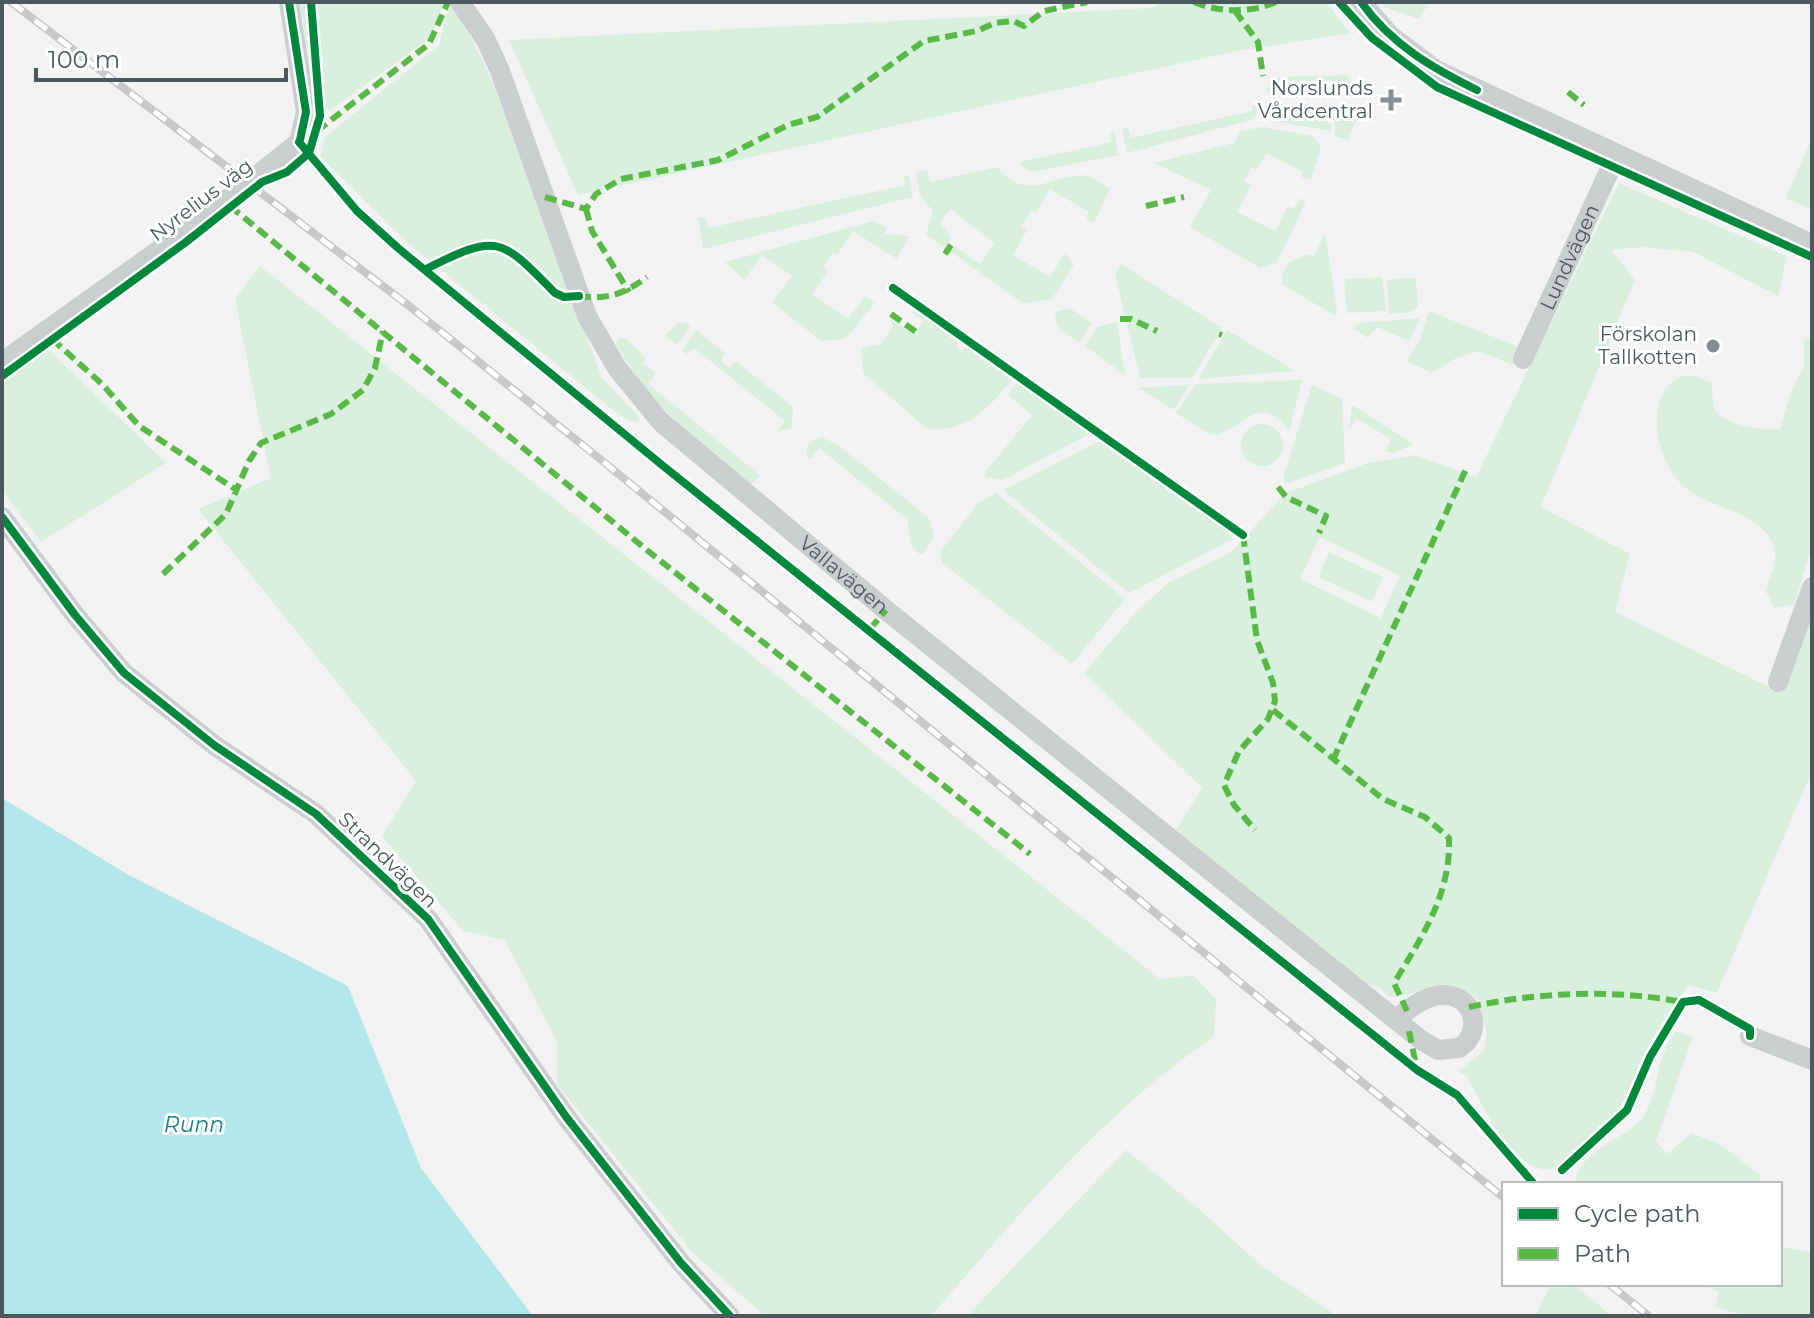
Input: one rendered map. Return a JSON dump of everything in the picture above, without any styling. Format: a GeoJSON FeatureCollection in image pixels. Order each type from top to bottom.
{"type":"FeatureCollection","features":[{"type":"Feature","properties":{"kind":"street","name":"Nyrelius väg"},"geometry":{"type":"LineString","coordinates":[[2,362],[200,221],[299,142],[306,112],[289,2]]}},
{"type":"Feature","properties":{"kind":"street","name":"Vallavägen"},"geometry":{"type":"LineString","coordinates":[[460,2],[486,40],[500,71],[587,316],[617,368],[661,422],[896,618],[1396,1019]]}},
{"type":"Feature","properties":{"kind":"street"},"geometry":{"type":"LineString","coordinates":[[1361,2],[1391,36],[1436,70],[1812,244]]}},
{"type":"Feature","properties":{"kind":"street","name":"Lundvägen"},"geometry":{"type":"LineString","coordinates":[[1523,359],[1617,154]]}},
{"type":"Feature","properties":{"kind":"street","name":"Strandvägen"},"geometry":{"type":"LineString","coordinates":[[2,517],[75,615],[124,673],[214,745],[316,814],[428,919],[567,1118],[681,1263],[730,1316]]}},
{"type":"Feature","properties":{"kind":"street"},"geometry":{"type":"LineString","coordinates":[[1778,682],[1812,587]]}},
{"type":"Feature","properties":{"kind":"street"},"geometry":{"type":"LineString","coordinates":[[1750,1036],[1812,1060]]}},
{"type":"Feature","properties":{"kind":"green space"},"geometry":{"type":"Polygon","coordinates":[[[300,2],[306,2],[316,109],[300,2]]]}},
{"type":"Feature","properties":{"kind":"green space"},"geometry":{"type":"Polygon","coordinates":[[[315,2],[444,2],[436,26],[425,42],[330,110],[324,108],[316,46],[315,2]]]}},
{"type":"Feature","properties":{"kind":"green space"},"geometry":{"type":"Polygon","coordinates":[[[1160,2],[1326,2],[1350,33],[1237,51],[578,195],[509,40],[1151,8],[1160,2]]]}},
{"type":"Feature","properties":{"kind":"green space"},"geometry":{"type":"Polygon","coordinates":[[[1381,2],[1430,2],[1419,19],[1384,7],[1381,2]]]}},
{"type":"Feature","properties":{"kind":"green space"},"geometry":{"type":"Polygon","coordinates":[[[449,4],[470,35],[493,82],[602,378],[639,417],[637,423],[620,416],[408,243],[320,157],[325,137],[439,45],[449,4]]]}},
{"type":"Feature","properties":{"kind":"green space"},"geometry":{"type":"Polygon","coordinates":[[[1347,75],[1352,85],[1343,94],[1347,81],[1276,82],[1272,94],[1266,90],[1277,77],[1347,75]]]}},
{"type":"Feature","properties":{"kind":"green space"},"geometry":{"type":"Polygon","coordinates":[[[1253,105],[1258,107],[1255,119],[1127,153],[1122,128],[1128,127],[1131,138],[1252,111],[1253,105]]]}},
{"type":"Feature","properties":{"kind":"green space"},"geometry":{"type":"Polygon","coordinates":[[[1281,109],[1322,111],[1322,120],[1332,125],[1330,131],[1274,121],[1270,114],[1281,109]]]}},
{"type":"Feature","properties":{"kind":"green space"},"geometry":{"type":"Polygon","coordinates":[[[1361,109],[1348,140],[1335,136],[1335,121],[1327,117],[1327,113],[1361,109]]]}},
{"type":"Feature","properties":{"kind":"green space"},"geometry":{"type":"Polygon","coordinates":[[[1260,127],[1313,136],[1321,146],[1311,180],[1301,177],[1303,172],[1266,153],[1257,170],[1251,167],[1244,181],[1251,185],[1237,212],[1275,231],[1288,206],[1294,209],[1300,198],[1306,202],[1277,262],[1260,268],[1190,227],[1211,190],[1154,163],[1234,143],[1240,131],[1260,127]]]}},
{"type":"Feature","properties":{"kind":"green space"},"geometry":{"type":"Polygon","coordinates":[[[1110,132],[1114,132],[1119,155],[1032,172],[1022,168],[1020,162],[1112,142],[1110,132]]]}},
{"type":"Feature","properties":{"kind":"green space"},"geometry":{"type":"Polygon","coordinates":[[[1812,137],[1812,210],[1786,198],[1812,137]]]}},
{"type":"Feature","properties":{"kind":"green space"},"geometry":{"type":"Polygon","coordinates":[[[997,167],[1020,184],[1042,184],[1076,175],[1093,178],[1110,189],[1094,223],[1086,219],[1089,212],[1050,189],[1035,213],[1031,211],[1021,226],[1027,230],[1013,255],[1050,277],[1065,253],[1074,265],[1052,299],[1024,304],[950,251],[953,246],[980,264],[994,243],[951,209],[940,222],[951,237],[946,249],[926,235],[933,211],[920,196],[916,172],[927,170],[930,182],[997,167]]]}},
{"type":"Feature","properties":{"kind":"green space"},"geometry":{"type":"Polygon","coordinates":[[[909,175],[913,197],[703,249],[698,218],[705,217],[708,228],[905,185],[903,176],[909,175]]]}},
{"type":"Feature","properties":{"kind":"green space"},"geometry":{"type":"Polygon","coordinates":[[[1619,183],[1787,256],[1778,296],[1693,252],[1643,247],[1611,250],[1635,280],[1541,507],[1630,554],[1615,612],[1771,688],[1800,649],[1812,617],[1812,771],[1717,993],[1688,985],[1647,1049],[1617,1112],[1586,1146],[1550,1169],[1540,1169],[1515,1153],[1496,1128],[1466,1075],[1458,1072],[1484,1050],[1487,1033],[1478,1000],[1465,990],[1443,985],[1389,997],[1379,987],[1354,980],[1174,833],[1202,788],[1084,673],[1137,611],[1168,583],[1231,552],[1286,493],[1368,463],[1414,455],[1476,477],[1619,183]],[[1320,537],[1300,579],[1381,618],[1400,576],[1320,537]]]}},
{"type":"Feature","properties":{"kind":"green space"},"geometry":{"type":"Polygon","coordinates":[[[873,221],[887,228],[884,234],[909,236],[897,259],[853,231],[837,255],[833,252],[823,267],[828,271],[812,294],[848,319],[865,296],[875,303],[845,339],[821,341],[772,302],[792,276],[762,255],[744,280],[725,262],[873,221]]]}},
{"type":"Feature","properties":{"kind":"green space"},"geometry":{"type":"Polygon","coordinates":[[[1325,233],[1337,311],[1334,315],[1283,285],[1282,274],[1288,263],[1308,254],[1314,256],[1325,233]]]}},
{"type":"Feature","properties":{"kind":"green space"},"geometry":{"type":"Polygon","coordinates":[[[1121,264],[1222,328],[1192,378],[1140,378],[1115,274],[1121,264]]]}},
{"type":"Feature","properties":{"kind":"green space"},"geometry":{"type":"Polygon","coordinates":[[[260,266],[1160,979],[1193,975],[1216,999],[1214,1037],[1136,1097],[1099,1131],[1029,1204],[931,1316],[765,1316],[694,1254],[557,1085],[557,1043],[505,940],[463,931],[382,836],[416,781],[198,509],[271,478],[235,299],[260,266]]]}},
{"type":"Feature","properties":{"kind":"green space"},"geometry":{"type":"Polygon","coordinates":[[[1382,277],[1386,311],[1347,313],[1344,279],[1382,277]]]}},
{"type":"Feature","properties":{"kind":"green space"},"geometry":{"type":"Polygon","coordinates":[[[1416,278],[1418,307],[1411,312],[1389,314],[1387,282],[1416,278]]]}},
{"type":"Feature","properties":{"kind":"green space"},"geometry":{"type":"Polygon","coordinates":[[[1070,308],[1092,323],[1079,343],[1056,322],[1056,312],[1070,308]]]}},
{"type":"Feature","properties":{"kind":"green space"},"geometry":{"type":"Polygon","coordinates":[[[917,310],[961,340],[956,347],[961,350],[969,346],[1014,377],[987,408],[965,423],[940,429],[926,428],[863,373],[861,349],[875,344],[879,346],[893,326],[891,320],[919,335],[917,329],[924,321],[911,312],[917,310]]]}},
{"type":"Feature","properties":{"kind":"green space"},"geometry":{"type":"Polygon","coordinates":[[[1429,311],[1514,345],[1521,354],[1513,365],[1479,351],[1454,359],[1432,373],[1407,361],[1421,337],[1429,311]]]}},
{"type":"Feature","properties":{"kind":"green space"},"geometry":{"type":"Polygon","coordinates":[[[1420,318],[1409,341],[1377,327],[1368,338],[1353,328],[1360,323],[1420,318]]]}},
{"type":"Feature","properties":{"kind":"green space"},"geometry":{"type":"Polygon","coordinates":[[[679,322],[691,325],[677,345],[665,336],[679,322]]]}},
{"type":"Feature","properties":{"kind":"green space"},"geometry":{"type":"Polygon","coordinates":[[[1117,322],[1125,375],[1085,346],[1097,327],[1117,322]]]}},
{"type":"Feature","properties":{"kind":"green space"},"geometry":{"type":"Polygon","coordinates":[[[696,330],[725,353],[721,360],[729,368],[736,361],[793,407],[792,428],[777,432],[785,421],[694,348],[687,354],[682,350],[696,330]]]}},
{"type":"Feature","properties":{"kind":"green space"},"geometry":{"type":"Polygon","coordinates":[[[1227,330],[1292,369],[1294,371],[1198,379],[1227,330]]]}},
{"type":"Feature","properties":{"kind":"green space"},"geometry":{"type":"Polygon","coordinates":[[[619,337],[626,339],[646,358],[643,363],[656,373],[648,384],[760,475],[751,485],[659,403],[616,344],[619,337]]]}},
{"type":"Feature","properties":{"kind":"green space"},"geometry":{"type":"Polygon","coordinates":[[[1812,338],[1812,545],[1794,605],[1775,608],[1766,592],[1775,562],[1773,544],[1767,534],[1748,518],[1701,498],[1680,483],[1663,456],[1657,423],[1658,408],[1672,382],[1692,375],[1712,383],[1713,400],[1719,415],[1754,428],[1780,429],[1791,392],[1804,366],[1804,339],[1812,338]]]}},
{"type":"Feature","properties":{"kind":"green space"},"geometry":{"type":"Polygon","coordinates":[[[47,348],[166,463],[41,542],[2,490],[2,374],[47,348]]]}},
{"type":"Feature","properties":{"kind":"green space"},"geometry":{"type":"Polygon","coordinates":[[[1302,380],[1289,431],[1268,413],[1259,413],[1211,435],[1176,413],[1195,384],[1302,380]]]}},
{"type":"Feature","properties":{"kind":"green space"},"geometry":{"type":"Polygon","coordinates":[[[1018,381],[1088,429],[1089,434],[1003,480],[985,477],[986,471],[1032,415],[1008,395],[1018,381]]]}},
{"type":"Feature","properties":{"kind":"green space"},"geometry":{"type":"Polygon","coordinates":[[[1189,385],[1174,410],[1139,388],[1189,385]]]}},
{"type":"Feature","properties":{"kind":"green space"},"geometry":{"type":"Polygon","coordinates":[[[1312,385],[1342,399],[1345,463],[1285,484],[1283,478],[1312,385]]]}},
{"type":"Feature","properties":{"kind":"green space"},"geometry":{"type":"Polygon","coordinates":[[[1352,405],[1413,445],[1392,453],[1386,451],[1391,439],[1356,418],[1349,430],[1352,405]]]}},
{"type":"Feature","properties":{"kind":"green space"},"geometry":{"type":"Polygon","coordinates":[[[1262,424],[1277,430],[1283,445],[1277,460],[1262,466],[1247,460],[1241,445],[1247,430],[1262,424]]]}},
{"type":"Feature","properties":{"kind":"green space"},"geometry":{"type":"Polygon","coordinates":[[[822,437],[838,445],[929,518],[934,537],[924,553],[919,554],[910,544],[908,520],[819,448],[811,459],[806,455],[809,442],[822,437]]]}},
{"type":"Feature","properties":{"kind":"green space"},"geometry":{"type":"Polygon","coordinates":[[[1102,440],[1232,532],[1231,540],[1129,593],[1003,490],[1102,440]]]}},
{"type":"Feature","properties":{"kind":"green space"},"geometry":{"type":"Polygon","coordinates":[[[996,493],[1125,599],[1072,664],[942,563],[940,552],[978,503],[996,493]]]}},
{"type":"Feature","properties":{"kind":"green space"},"geometry":{"type":"Polygon","coordinates":[[[1329,552],[1383,577],[1372,602],[1318,577],[1329,552]]]}},
{"type":"Feature","properties":{"kind":"green space"},"geometry":{"type":"Polygon","coordinates":[[[1675,1031],[1693,1037],[1656,1141],[1667,1154],[1692,1133],[1721,1145],[1760,1175],[1760,1182],[1576,1182],[1579,1171],[1595,1152],[1628,1131],[1645,1114],[1675,1031]]]}},
{"type":"Feature","properties":{"kind":"green space"},"geometry":{"type":"Polygon","coordinates":[[[1126,1150],[1192,1203],[1263,1267],[1338,1316],[967,1316],[1126,1150]]]}},
{"type":"Feature","properties":{"kind":"green space"},"geometry":{"type":"Polygon","coordinates":[[[1782,1246],[1812,1253],[1812,1316],[1746,1316],[1715,1307],[1719,1292],[1706,1286],[1782,1286],[1782,1246]]]}},
{"type":"Feature","properties":{"kind":"green space"},"geometry":{"type":"Polygon","coordinates":[[[1550,1286],[1575,1286],[1612,1316],[1535,1316],[1550,1286]]]}},
{"type":"Feature","properties":{"kind":"water","name":"Runn"},"geometry":{"type":"Polygon","coordinates":[[[2,798],[127,874],[348,986],[421,1168],[533,1316],[2,1316],[2,798]]]}},
{"type":"Feature","properties":{"kind":"railway"},"geometry":{"type":"LineString","coordinates":[[11,2],[413,309],[1502,1196]]}},
{"type":"Feature","properties":{"kind":"railway"},"geometry":{"type":"LineString","coordinates":[[1612,1286],[1649,1316]]}},
{"type":"Feature","properties":{"kind":"marked path"},"geometry":{"type":"LineString","coordinates":[[317,131],[429,44],[448,2]]}},
{"type":"Feature","properties":{"kind":"marked path"},"geometry":{"type":"LineString","coordinates":[[545,197],[586,209],[596,194],[621,179],[718,160],[788,125],[817,117],[924,41],[977,31],[995,23],[1013,21],[1024,26],[1044,11],[1087,2]]}},
{"type":"Feature","properties":{"kind":"marked path"},"geometry":{"type":"LineString","coordinates":[[1194,2],[1235,10],[1276,2]]}},
{"type":"Feature","properties":{"kind":"marked path"},"geometry":{"type":"LineString","coordinates":[[1235,11],[1258,42],[1263,76]]}},
{"type":"Feature","properties":{"kind":"marked path"},"geometry":{"type":"LineString","coordinates":[[1568,92],[1584,105]]}},
{"type":"Feature","properties":{"kind":"marked path"},"geometry":{"type":"LineString","coordinates":[[1146,206],[1184,197]]}},
{"type":"Feature","properties":{"kind":"marked path"},"geometry":{"type":"LineString","coordinates":[[230,206],[648,551],[1030,854]]}},
{"type":"Feature","properties":{"kind":"marked path"},"geometry":{"type":"LineString","coordinates":[[586,209],[592,231],[629,292]]}},
{"type":"Feature","properties":{"kind":"marked path"},"geometry":{"type":"LineString","coordinates":[[945,254],[951,245]]}},
{"type":"Feature","properties":{"kind":"marked path"},"geometry":{"type":"LineString","coordinates":[[579,296],[615,294],[647,277]]}},
{"type":"Feature","properties":{"kind":"marked path"},"geometry":{"type":"LineString","coordinates":[[891,314],[919,334]]}},
{"type":"Feature","properties":{"kind":"marked path"},"geometry":{"type":"LineString","coordinates":[[1120,319],[1131,319],[1157,331]]}},
{"type":"Feature","properties":{"kind":"marked path"},"geometry":{"type":"LineString","coordinates":[[163,574],[226,514],[249,461],[261,443],[331,414],[363,390],[375,368],[383,331]]}},
{"type":"Feature","properties":{"kind":"marked path"},"geometry":{"type":"LineString","coordinates":[[52,339],[102,384],[139,426],[238,491]]}},
{"type":"Feature","properties":{"kind":"marked path"},"geometry":{"type":"LineString","coordinates":[[1333,760],[1467,467]]}},
{"type":"Feature","properties":{"kind":"marked path"},"geometry":{"type":"LineString","coordinates":[[1278,487],[1286,497],[1326,516],[1319,533]]}},
{"type":"Feature","properties":{"kind":"marked path"},"geometry":{"type":"LineString","coordinates":[[1243,535],[1257,640],[1273,683],[1275,701],[1268,719],[1239,751],[1224,785],[1234,805],[1255,830]]}},
{"type":"Feature","properties":{"kind":"marked path"},"geometry":{"type":"LineString","coordinates":[[870,629],[886,610]]}},
{"type":"Feature","properties":{"kind":"marked path"},"geometry":{"type":"LineString","coordinates":[[1273,710],[1383,799],[1425,817],[1449,838],[1440,896],[1424,932],[1394,983],[1407,1011]]}},
{"type":"Feature","properties":{"kind":"marked path"},"geometry":{"type":"LineString","coordinates":[[1469,1007],[1522,998],[1576,994],[1630,995],[1683,1002]]}},
{"type":"Feature","properties":{"kind":"marked path"},"geometry":{"type":"LineString","coordinates":[[1409,1031],[1417,1070]]}},
{"type":"Feature","properties":{"kind":"cycle path"},"geometry":{"type":"LineString","coordinates":[[289,2],[306,112],[300,140]]}},
{"type":"Feature","properties":{"kind":"cycle path"},"geometry":{"type":"LineString","coordinates":[[2,376],[186,242],[262,182],[287,172],[309,153],[320,116],[311,2]]}},
{"type":"Feature","properties":{"kind":"cycle path"},"geometry":{"type":"LineString","coordinates":[[1339,2],[1372,38],[1437,87],[1812,257]]}},
{"type":"Feature","properties":{"kind":"cycle path"},"geometry":{"type":"LineString","coordinates":[[1361,2],[1385,30],[1413,54],[1477,90]]}},
{"type":"Feature","properties":{"kind":"cycle path"},"geometry":{"type":"LineString","coordinates":[[299,142],[357,211],[398,248],[662,465],[1417,1070],[1457,1095],[1532,1182]]}},
{"type":"Feature","properties":{"kind":"cycle path"},"geometry":{"type":"LineString","coordinates":[[426,269],[469,250],[497,246],[522,261],[555,293],[564,297],[579,296]]}},
{"type":"Feature","properties":{"kind":"cycle path"},"geometry":{"type":"LineString","coordinates":[[893,288],[1243,535]]}},
{"type":"Feature","properties":{"kind":"cycle path"},"geometry":{"type":"LineString","coordinates":[[2,517],[75,615],[124,673],[214,745],[316,814],[428,919],[567,1118],[681,1263],[730,1316]]}},
{"type":"Feature","properties":{"kind":"cycle path"},"geometry":{"type":"LineString","coordinates":[[1562,1170],[1627,1110],[1650,1057],[1683,1002],[1699,1000],[1750,1029],[1750,1036]]}},
{"type":"Feature","properties":{"kind":"place","name":"Norslunds Vårdcentral"},"geometry":{"type":"Point","coordinates":[1391,100]}},
{"type":"Feature","properties":{"kind":"place","name":"Förskolan Tallkotten"},"geometry":{"type":"Point","coordinates":[1713,346]}}]}
